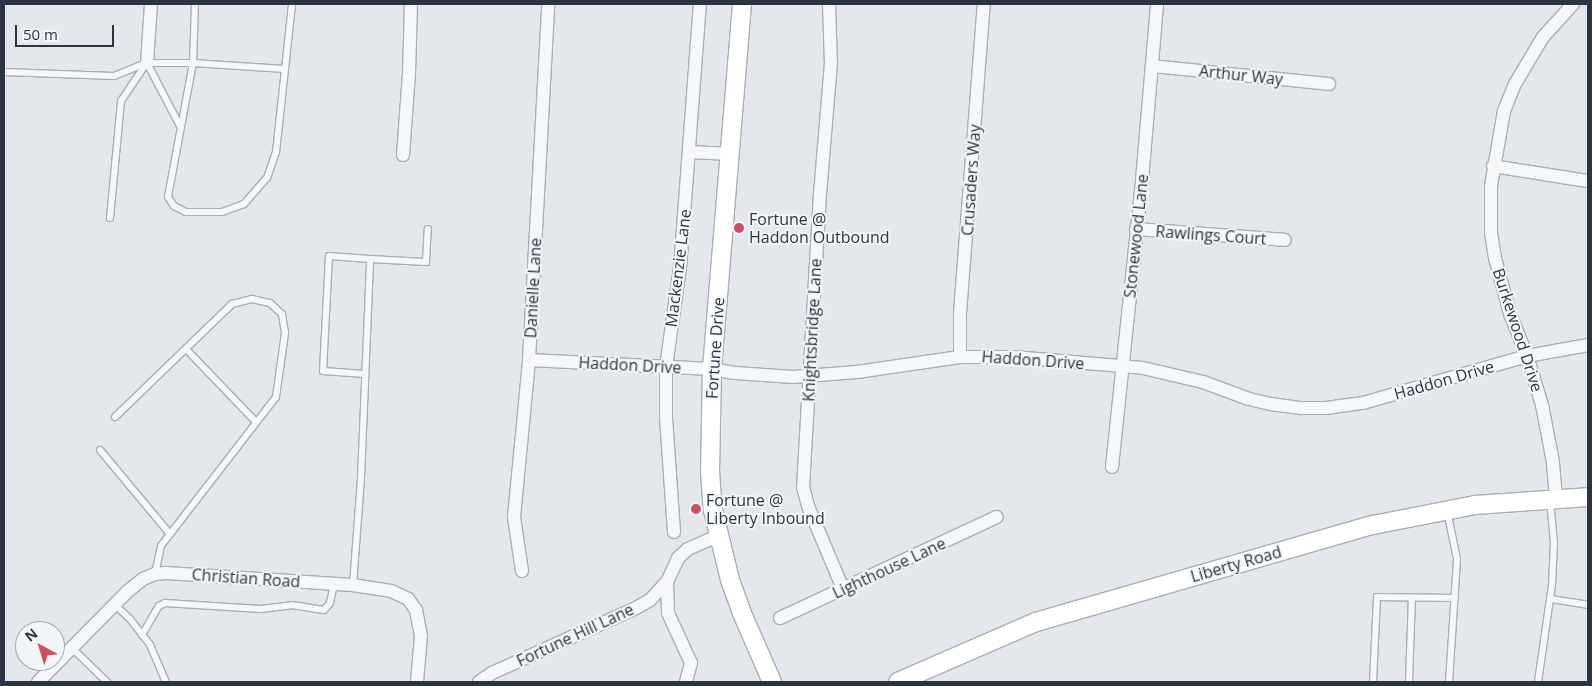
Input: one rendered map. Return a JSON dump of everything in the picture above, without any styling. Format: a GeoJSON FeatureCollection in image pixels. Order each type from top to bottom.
{"type":"FeatureCollection","features":[{"type":"Feature","properties":{"kind":"main road","name":"Fortune Drive"},"geometry":{"type":"LineString","coordinates":[[742,4],[712,369],[710,471],[713,510],[726,566],[741,611],[772,682]]}},
{"type":"Feature","properties":{"kind":"main road","name":"Liberty Road"},"geometry":{"type":"LineString","coordinates":[[898,682],[998,638],[1072,611],[1373,525],[1447,510],[1553,498],[1588,497]]}},
{"type":"Feature","properties":{"kind":"street"},"geometry":{"type":"LineString","coordinates":[[147,64],[150,4]]}},
{"type":"Feature","properties":{"kind":"street"},"geometry":{"type":"LineString","coordinates":[[403,155],[409,74],[411,4]]}},
{"type":"Feature","properties":{"kind":"street","name":"Danielle Lane"},"geometry":{"type":"LineString","coordinates":[[522,571],[514,517],[529,360],[548,4]]}},
{"type":"Feature","properties":{"kind":"street","name":"Mackenzie Lane"},"geometry":{"type":"LineString","coordinates":[[674,532],[666,419],[666,367],[680,268],[700,4]]}},
{"type":"Feature","properties":{"kind":"street","name":"Knightsbridge Lane"},"geometry":{"type":"LineString","coordinates":[[829,4],[831,63],[820,193],[803,487],[808,506],[844,589]]}},
{"type":"Feature","properties":{"kind":"street","name":"Crusaders Way"},"geometry":{"type":"LineString","coordinates":[[960,357],[960,313],[984,4]]}},
{"type":"Feature","properties":{"kind":"street","name":"Stonewood Lane"},"geometry":{"type":"LineString","coordinates":[[1112,467],[1157,4]]}},
{"type":"Feature","properties":{"kind":"street","name":"Burkewood Drive"},"geometry":{"type":"LineString","coordinates":[[1553,498],[1548,432],[1527,356],[1510,314],[1495,258],[1490,206],[1493,166],[1504,111],[1515,84],[1543,37],[1573,4]]}},
{"type":"Feature","properties":{"kind":"street","name":"Arthur Way"},"geometry":{"type":"LineString","coordinates":[[1152,66],[1329,84]]}},
{"type":"Feature","properties":{"kind":"street"},"geometry":{"type":"LineString","coordinates":[[690,152],[730,154]]}},
{"type":"Feature","properties":{"kind":"street"},"geometry":{"type":"LineString","coordinates":[[1493,166],[1588,181]]}},
{"type":"Feature","properties":{"kind":"street","name":"Rawlings Court"},"geometry":{"type":"LineString","coordinates":[[1136,229],[1285,240]]}},
{"type":"Feature","properties":{"kind":"street","name":"Haddon Drive"},"geometry":{"type":"LineString","coordinates":[[529,360],[712,369],[763,376],[857,372],[960,357],[1013,357],[1122,366],[1171,374],[1271,404],[1301,408],[1326,408],[1363,403],[1527,356],[1588,345]]}},
{"type":"Feature","properties":{"kind":"street","name":"Lighthouse Lane"},"geometry":{"type":"LineString","coordinates":[[780,618],[997,518]]}},
{"type":"Feature","properties":{"kind":"street","name":"Fortune Hill Lane"},"geometry":{"type":"LineString","coordinates":[[479,682],[492,673],[650,600],[667,582],[678,558],[688,549],[718,535]]}},
{"type":"Feature","properties":{"kind":"street","name":"Christian Road"},"geometry":{"type":"LineString","coordinates":[[38,682],[128,591],[143,579],[156,574],[182,574],[334,584],[391,591],[413,604],[420,625],[417,682]]}},
{"type":"Feature","properties":{"kind":"street","name":"Fortune Hill Lane"},"geometry":{"type":"LineString","coordinates":[[667,582],[668,613],[691,664],[686,682]]}},
{"type":"Feature","properties":{"kind":"lane"},"geometry":{"type":"LineString","coordinates":[[195,4],[193,64],[168,197],[174,206],[186,212],[222,212],[244,204],[267,178],[276,152],[292,4]]}},
{"type":"Feature","properties":{"kind":"lane"},"geometry":{"type":"LineString","coordinates":[[147,64],[181,128]]}},
{"type":"Feature","properties":{"kind":"lane"},"geometry":{"type":"LineString","coordinates":[[110,218],[121,101],[147,64]]}},
{"type":"Feature","properties":{"kind":"lane"},"geometry":{"type":"LineString","coordinates":[[4,72],[114,76],[147,64],[193,64],[285,69]]}},
{"type":"Feature","properties":{"kind":"lane"},"geometry":{"type":"LineString","coordinates":[[365,374],[323,371],[329,256],[426,262],[428,229]]}},
{"type":"Feature","properties":{"kind":"lane"},"geometry":{"type":"LineString","coordinates":[[353,586],[370,259]]}},
{"type":"Feature","properties":{"kind":"lane"},"geometry":{"type":"LineString","coordinates":[[115,418],[232,304],[252,298],[270,303],[282,314],[285,333],[276,397],[161,546],[156,574]]}},
{"type":"Feature","properties":{"kind":"lane"},"geometry":{"type":"LineString","coordinates":[[186,349],[256,422]]}},
{"type":"Feature","properties":{"kind":"lane"},"geometry":{"type":"LineString","coordinates":[[100,450],[170,534]]}},
{"type":"Feature","properties":{"kind":"lane"},"geometry":{"type":"LineString","coordinates":[[1538,682],[1551,599],[1554,543],[1553,498]]}},
{"type":"Feature","properties":{"kind":"lane"},"geometry":{"type":"LineString","coordinates":[[1447,510],[1458,559],[1449,682]]}},
{"type":"Feature","properties":{"kind":"lane"},"geometry":{"type":"LineString","coordinates":[[142,635],[159,606],[165,603],[261,609],[292,605],[324,610],[330,603],[334,584]]}},
{"type":"Feature","properties":{"kind":"lane"},"geometry":{"type":"LineString","coordinates":[[1373,682],[1376,598],[1455,598]]}},
{"type":"Feature","properties":{"kind":"lane"},"geometry":{"type":"LineString","coordinates":[[1409,682],[1412,598]]}},
{"type":"Feature","properties":{"kind":"lane"},"geometry":{"type":"LineString","coordinates":[[1551,599],[1588,605]]}},
{"type":"Feature","properties":{"kind":"lane"},"geometry":{"type":"LineString","coordinates":[[115,605],[130,619],[150,645],[166,682]]}},
{"type":"Feature","properties":{"kind":"lane"},"geometry":{"type":"LineString","coordinates":[[72,648],[107,682]]}},
{"type":"Feature","properties":{"kind":"place","name":"Fortune @ Haddon Outbound"},"geometry":{"type":"Point","coordinates":[739,228]}},
{"type":"Feature","properties":{"kind":"place","name":"Fortune @ Liberty Inbound"},"geometry":{"type":"Point","coordinates":[696,509]}}]}
